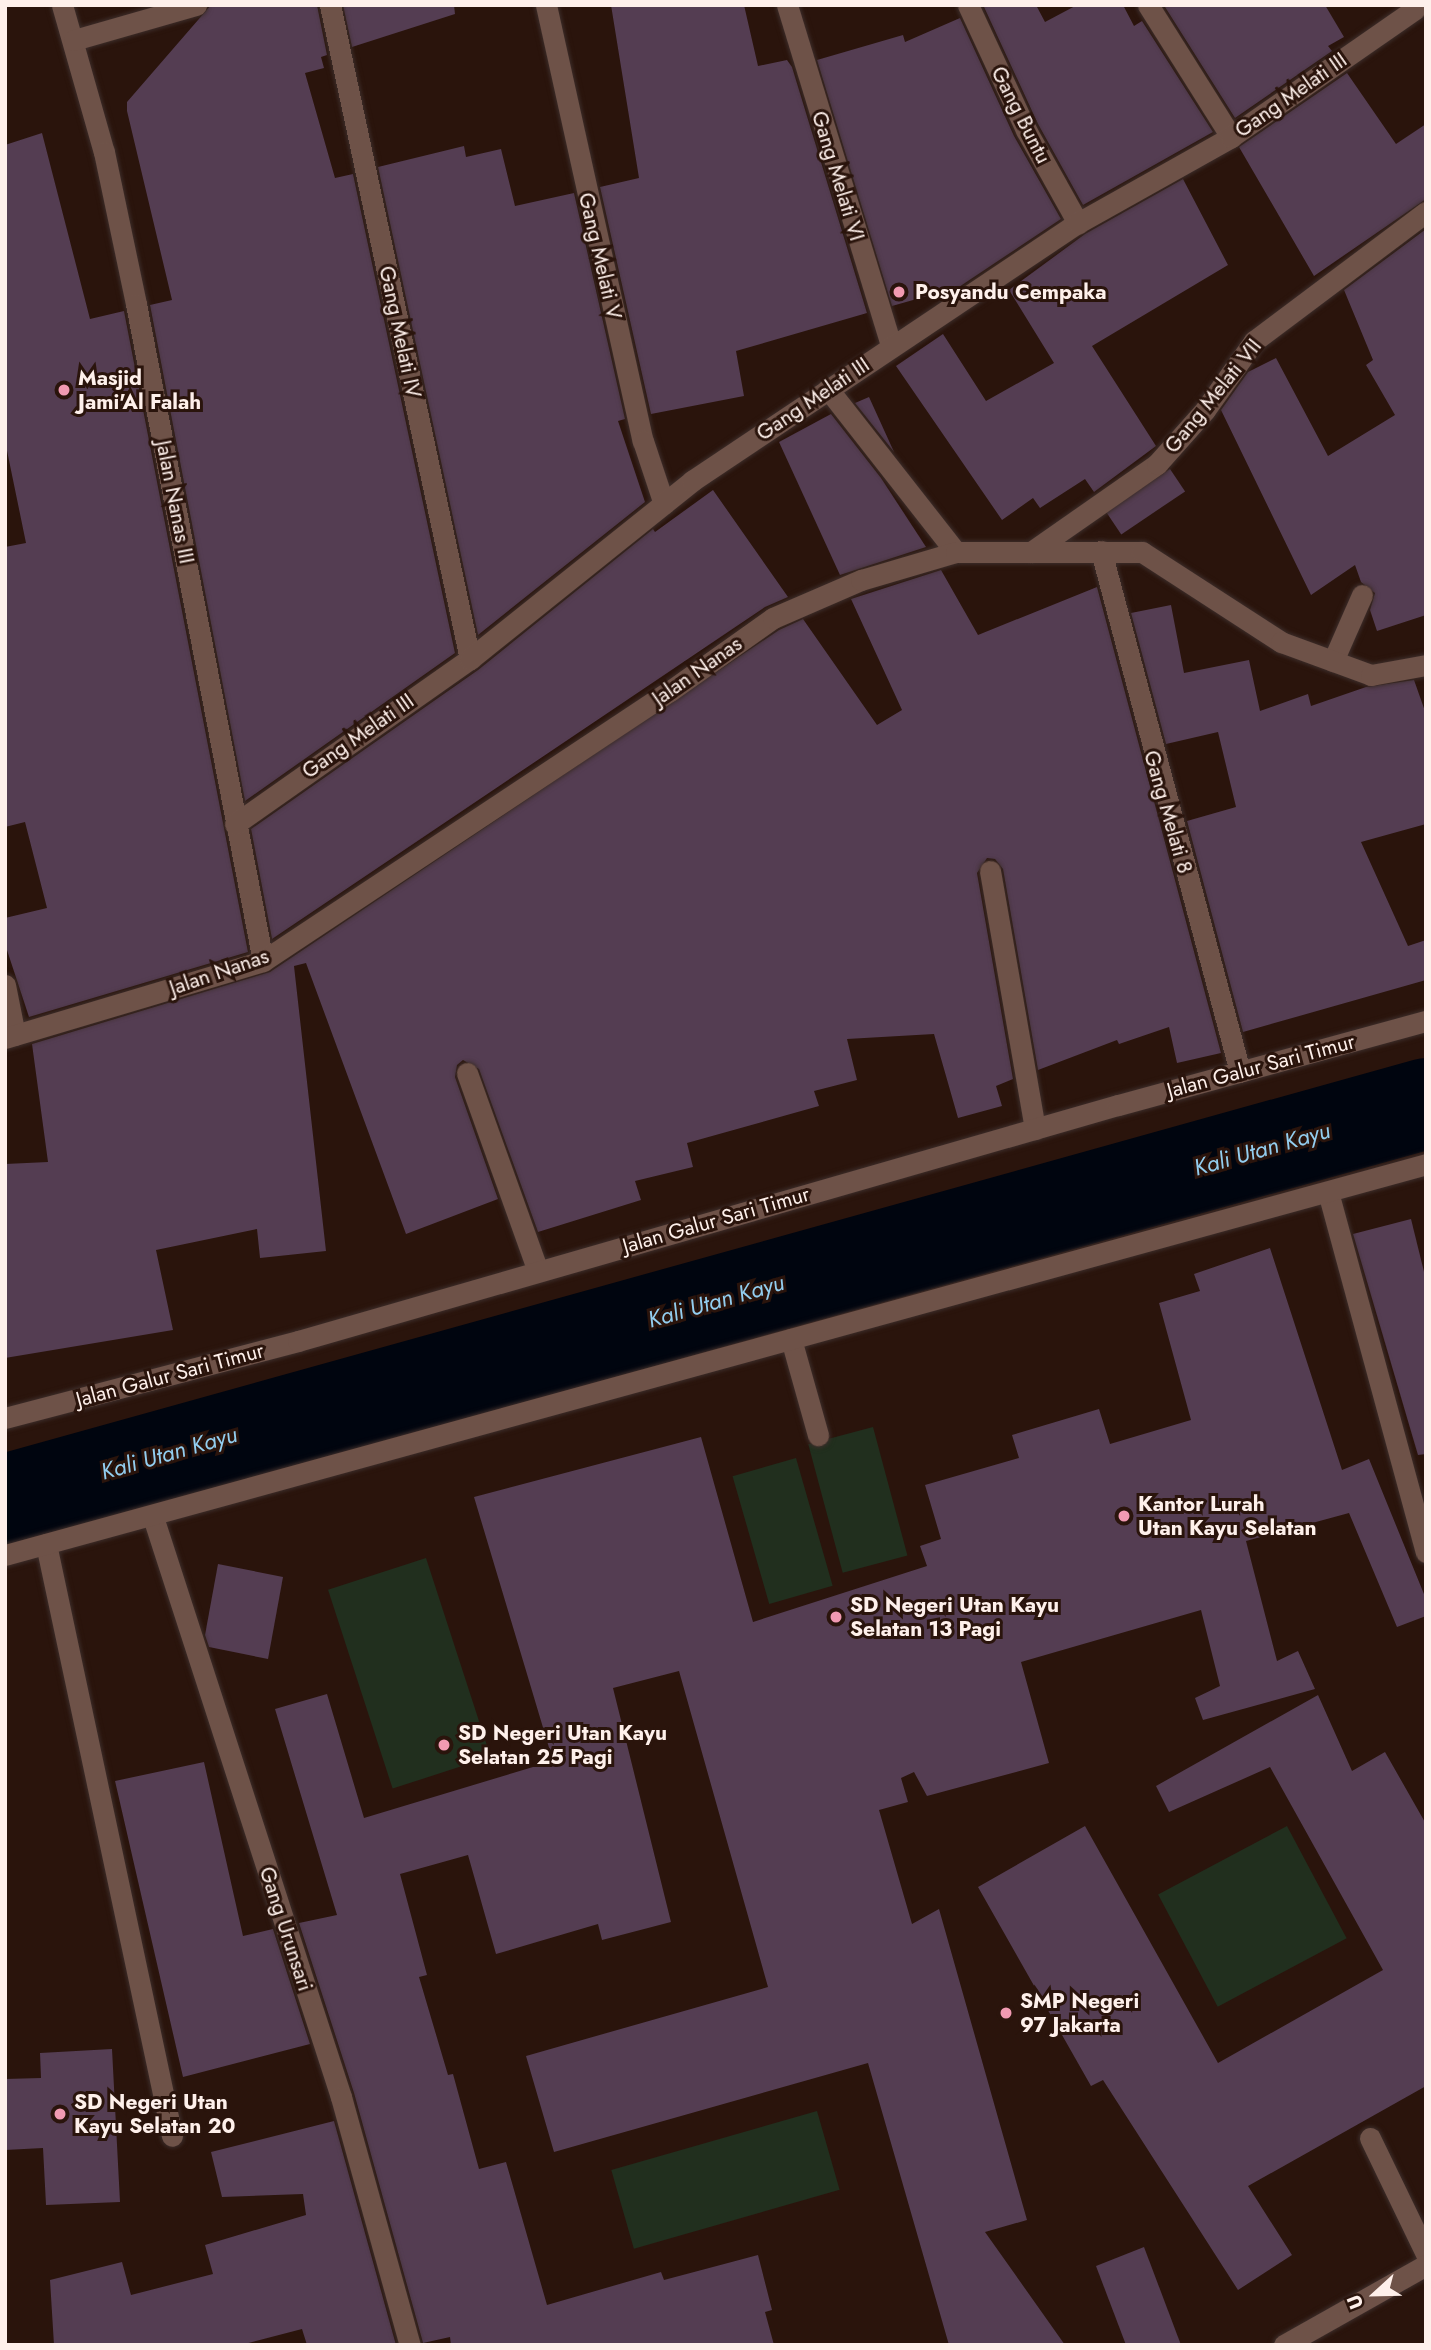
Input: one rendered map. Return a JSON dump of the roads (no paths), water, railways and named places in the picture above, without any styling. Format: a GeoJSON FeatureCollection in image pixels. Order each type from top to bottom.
{"type":"FeatureCollection","features":[{"type":"Feature","properties":{"kind":"street","name":"Jalan Nanas III"},"geometry":{"type":"LineString","coordinates":[[62,5],[74,40],[136,304],[263,961]]}},
{"type":"Feature","properties":{"kind":"street"},"geometry":{"type":"LineString","coordinates":[[74,40],[196,5]]}},
{"type":"Feature","properties":{"kind":"street","name":"Gang Melati IV"},"geometry":{"type":"LineString","coordinates":[[330,5],[470,659]]}},
{"type":"Feature","properties":{"kind":"street","name":"Gang Melati V"},"geometry":{"type":"LineString","coordinates":[[546,5],[643,441],[664,504]]}},
{"type":"Feature","properties":{"kind":"street","name":"Gang Melati VI"},"geometry":{"type":"LineString","coordinates":[[787,5],[891,346]]}},
{"type":"Feature","properties":{"kind":"street","name":"Gang Buntu"},"geometry":{"type":"LineString","coordinates":[[968,5],[1026,130],[1078,223]]}},
{"type":"Feature","properties":{"kind":"street"},"geometry":{"type":"LineString","coordinates":[[1148,5],[1231,137]]}},
{"type":"Feature","properties":{"kind":"street","name":"Gang Melati III"},"geometry":{"type":"LineString","coordinates":[[235,824],[470,659],[664,504],[828,389],[1078,223],[1231,137],[1418,13]]}},
{"type":"Feature","properties":{"kind":"street","name":"Gang Melati VII"},"geometry":{"type":"LineString","coordinates":[[1031,552],[1157,464],[1205,410],[1254,341],[1426,212]]}},
{"type":"Feature","properties":{"kind":"street"},"geometry":{"type":"LineString","coordinates":[[828,389],[956,552]]}},
{"type":"Feature","properties":{"kind":"street","name":"Gang Melati 8"},"geometry":{"type":"LineString","coordinates":[[1101,551],[1240,1072]]}},
{"type":"Feature","properties":{"kind":"street","name":"Jalan Nanas"},"geometry":{"type":"LineString","coordinates":[[10,1036],[263,961],[773,618],[861,580],[956,552],[1142,552],[1281,642],[1371,675],[1426,665]]}},
{"type":"Feature","properties":{"kind":"street"},"geometry":{"type":"LineString","coordinates":[[1334,661],[1362,595]]}},
{"type":"Feature","properties":{"kind":"street"},"geometry":{"type":"LineString","coordinates":[[990,871],[1035,1129]]}},
{"type":"Feature","properties":{"kind":"street"},"geometry":{"type":"LineString","coordinates":[[5,985],[10,1036]]}},
{"type":"Feature","properties":{"kind":"street","name":"Jalan Galur Sari Timur"},"geometry":{"type":"LineString","coordinates":[[5,1418],[1426,1021]]}},
{"type":"Feature","properties":{"kind":"street"},"geometry":{"type":"LineString","coordinates":[[467,1073],[538,1271]]}},
{"type":"Feature","properties":{"kind":"street"},"geometry":{"type":"LineString","coordinates":[[5,1555],[153,1517],[1426,1164]]}},
{"type":"Feature","properties":{"kind":"street"},"geometry":{"type":"LineString","coordinates":[[1328,1192],[1426,1552]]}},
{"type":"Feature","properties":{"kind":"street"},"geometry":{"type":"LineString","coordinates":[[791,1339],[818,1435]]}},
{"type":"Feature","properties":{"kind":"street","name":"Gang Urunsari"},"geometry":{"type":"LineString","coordinates":[[153,1517],[341,2097],[410,2345]]}},
{"type":"Feature","properties":{"kind":"street"},"geometry":{"type":"LineString","coordinates":[[46,1544],[172,2136]]}},
{"type":"Feature","properties":{"kind":"street"},"geometry":{"type":"LineString","coordinates":[[1370,2138],[1426,2255]]}},
{"type":"Feature","properties":{"kind":"street"},"geometry":{"type":"LineString","coordinates":[[1284,2345],[1426,2265]]}},
{"type":"Feature","properties":{"kind":"waterway","name":"Kali Utan Kayu"},"geometry":{"type":"LineString","coordinates":[[5,1499],[1426,1103]]}},
{"type":"Feature","properties":{"kind":"place","name":"Posyandu Cempaka"},"geometry":{"type":"Point","coordinates":[899,292]}},
{"type":"Feature","properties":{"kind":"place","name":"Masjid Jami'Al Falah"},"geometry":{"type":"Point","coordinates":[64,390]}},
{"type":"Feature","properties":{"kind":"place","name":"Kantor Lurah Utan Kayu Selatan"},"geometry":{"type":"Point","coordinates":[1124,1516]}},
{"type":"Feature","properties":{"kind":"place","name":"SD Negeri Utan Kayu Selatan 13 Pagi"},"geometry":{"type":"Point","coordinates":[836,1617]}},
{"type":"Feature","properties":{"kind":"place","name":"SD Negeri Utan Kayu Selatan 25 Pagi"},"geometry":{"type":"Point","coordinates":[444,1745]}},
{"type":"Feature","properties":{"kind":"place","name":"SMP Negeri 97 Jakarta"},"geometry":{"type":"Point","coordinates":[1006,2013]}},
{"type":"Feature","properties":{"kind":"place","name":"SD Negeri Utan Kayu Selatan 20"},"geometry":{"type":"Point","coordinates":[60,2114]}}]}
